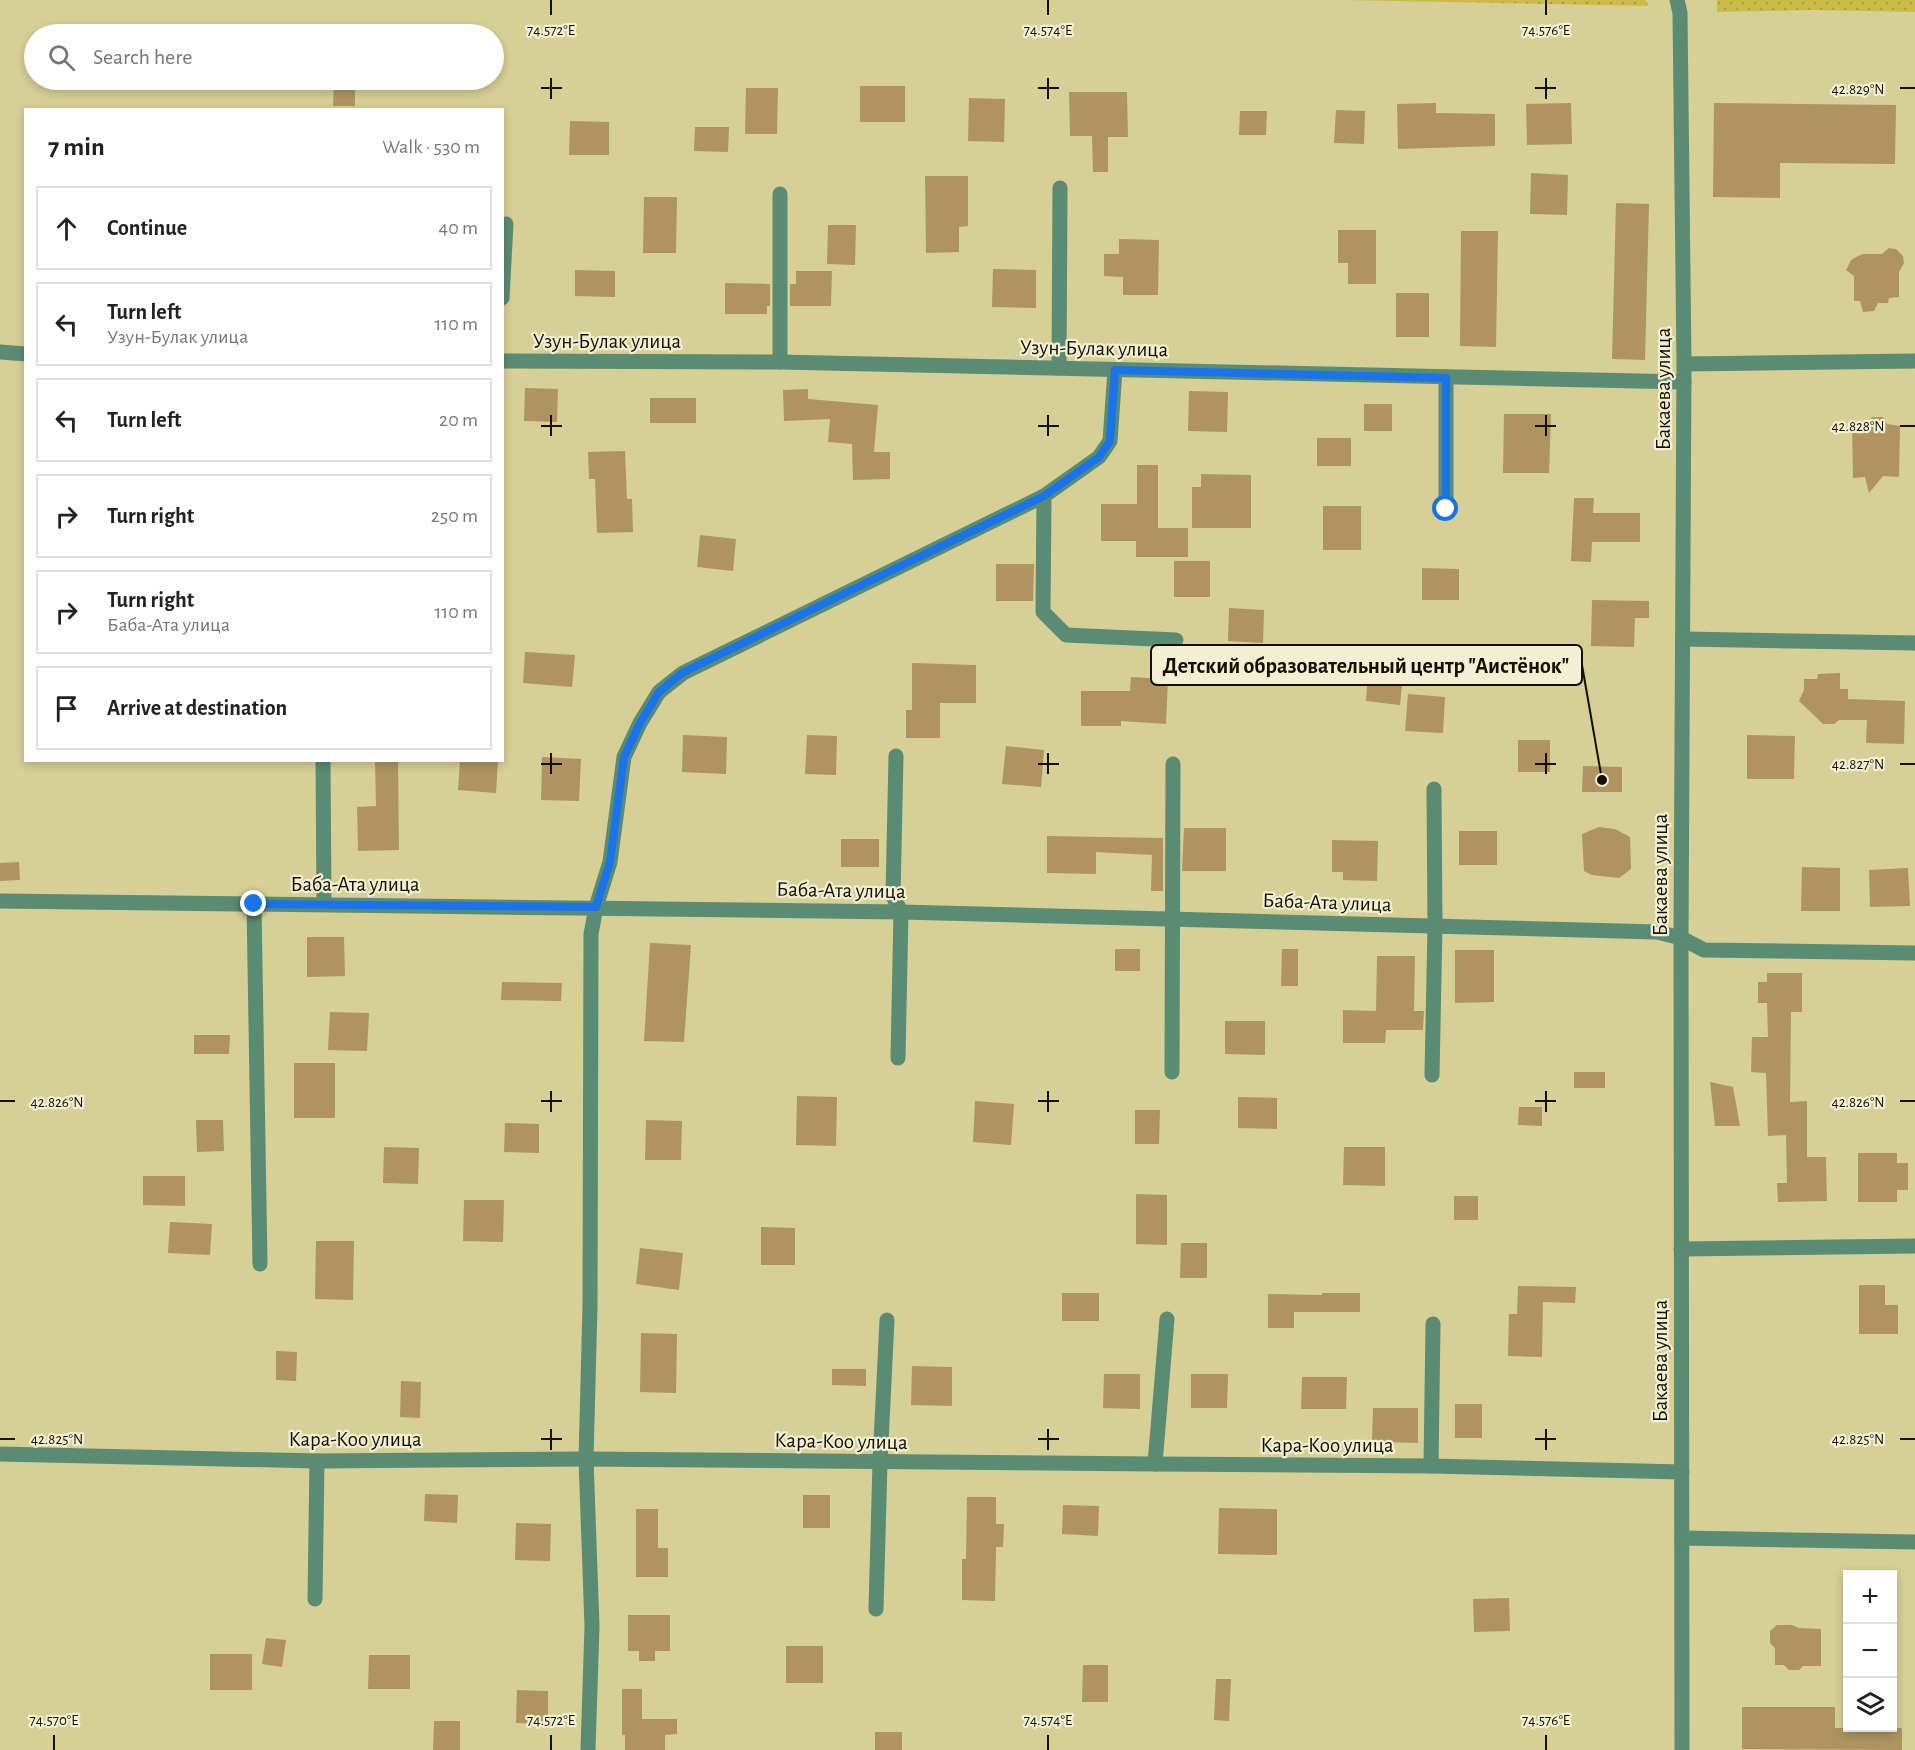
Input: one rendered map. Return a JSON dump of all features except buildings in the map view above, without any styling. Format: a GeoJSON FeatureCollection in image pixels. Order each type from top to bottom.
{"type":"FeatureCollection","features":[{"type":"Feature","properties":{"kind":"street","name":"Бакаева улица"},"geometry":{"type":"LineString","coordinates":[[1677,0],[1680,13],[1684,364],[1681,938],[1682,1750]]}},
{"type":"Feature","properties":{"kind":"street"},"geometry":{"type":"LineString","coordinates":[[1059,368],[1060,188]]}},
{"type":"Feature","properties":{"kind":"street"},"geometry":{"type":"LineString","coordinates":[[780,194],[780,362]]}},
{"type":"Feature","properties":{"kind":"street"},"geometry":{"type":"LineString","coordinates":[[504,261],[506,224]]}},
{"type":"Feature","properties":{"kind":"street"},"geometry":{"type":"LineString","coordinates":[[0,352],[24,354]]}},
{"type":"Feature","properties":{"kind":"street"},"geometry":{"type":"LineString","coordinates":[[1684,364],[1915,360]]}},
{"type":"Feature","properties":{"kind":"street","name":"Узун-Булак улица"},"geometry":{"type":"LineString","coordinates":[[504,361],[780,362],[1684,382]]}},
{"type":"Feature","properties":{"kind":"street"},"geometry":{"type":"LineString","coordinates":[[588,1750],[592,1626],[586,1459],[590,1306],[591,934],[596,907],[610,862],[624,757],[640,723],[659,692],[682,673],[1044,496],[1099,457],[1110,441],[1115,370]]}},
{"type":"Feature","properties":{"kind":"street"},"geometry":{"type":"LineString","coordinates":[[1446,378],[1446,509]]}},
{"type":"Feature","properties":{"kind":"street"},"geometry":{"type":"LineString","coordinates":[[1044,496],[1044,612],[1066,635],[1176,640]]}},
{"type":"Feature","properties":{"kind":"street"},"geometry":{"type":"LineString","coordinates":[[1683,639],[1915,643]]}},
{"type":"Feature","properties":{"kind":"street"},"geometry":{"type":"LineString","coordinates":[[896,756],[893,896],[901,912],[898,1058]]}},
{"type":"Feature","properties":{"kind":"street"},"geometry":{"type":"LineString","coordinates":[[323,762],[324,904]]}},
{"type":"Feature","properties":{"kind":"street"},"geometry":{"type":"LineString","coordinates":[[1172,1072],[1173,764]]}},
{"type":"Feature","properties":{"kind":"street"},"geometry":{"type":"LineString","coordinates":[[1432,1075],[1435,926],[1434,789]]}},
{"type":"Feature","properties":{"kind":"street","name":"Баба-Ата улица"},"geometry":{"type":"LineString","coordinates":[[0,901],[596,907],[1171,918],[1657,932],[1681,938],[1704,950],[1915,953]]}},
{"type":"Feature","properties":{"kind":"street"},"geometry":{"type":"LineString","coordinates":[[254,904],[260,1264]]}},
{"type":"Feature","properties":{"kind":"street"},"geometry":{"type":"LineString","coordinates":[[1681,1249],[1915,1246]]}},
{"type":"Feature","properties":{"kind":"street"},"geometry":{"type":"LineString","coordinates":[[1155,1464],[1167,1319]]}},
{"type":"Feature","properties":{"kind":"street"},"geometry":{"type":"LineString","coordinates":[[876,1609],[887,1320]]}},
{"type":"Feature","properties":{"kind":"street"},"geometry":{"type":"LineString","coordinates":[[1431,1467],[1433,1324]]}},
{"type":"Feature","properties":{"kind":"street","name":"Кара-Коо улица"},"geometry":{"type":"LineString","coordinates":[[0,1454],[317,1461],[586,1459],[1431,1467],[1682,1472]]}},
{"type":"Feature","properties":{"kind":"street"},"geometry":{"type":"LineString","coordinates":[[315,1599],[317,1461]]}},
{"type":"Feature","properties":{"kind":"street"},"geometry":{"type":"LineString","coordinates":[[1682,1538],[1915,1542]]}},
{"type":"Feature","properties":{"kind":"shaded area"},"geometry":{"type":"Polygon","coordinates":[[[1343,0],[1645,0],[1649,6],[1343,0]]]}},
{"type":"Feature","properties":{"kind":"shaded area"},"geometry":{"type":"Polygon","coordinates":[[[1717,0],[1915,0],[1915,12],[1813,10],[1717,12],[1717,0]]]}},
{"type":"Feature","properties":{"kind":"place","name":"Детский образовательный центр \"Аистёнок\""},"geometry":{"type":"Point","coordinates":[1602,780]}},
{"type":"Feature","properties":{"kind":"route"},"geometry":{"type":"LineString","coordinates":[[254,904],[596,907],[610,862],[624,757],[640,723],[659,692],[682,673],[1044,496],[1099,457],[1110,441],[1115,370],[1446,378],[1446,509]]}}]}
